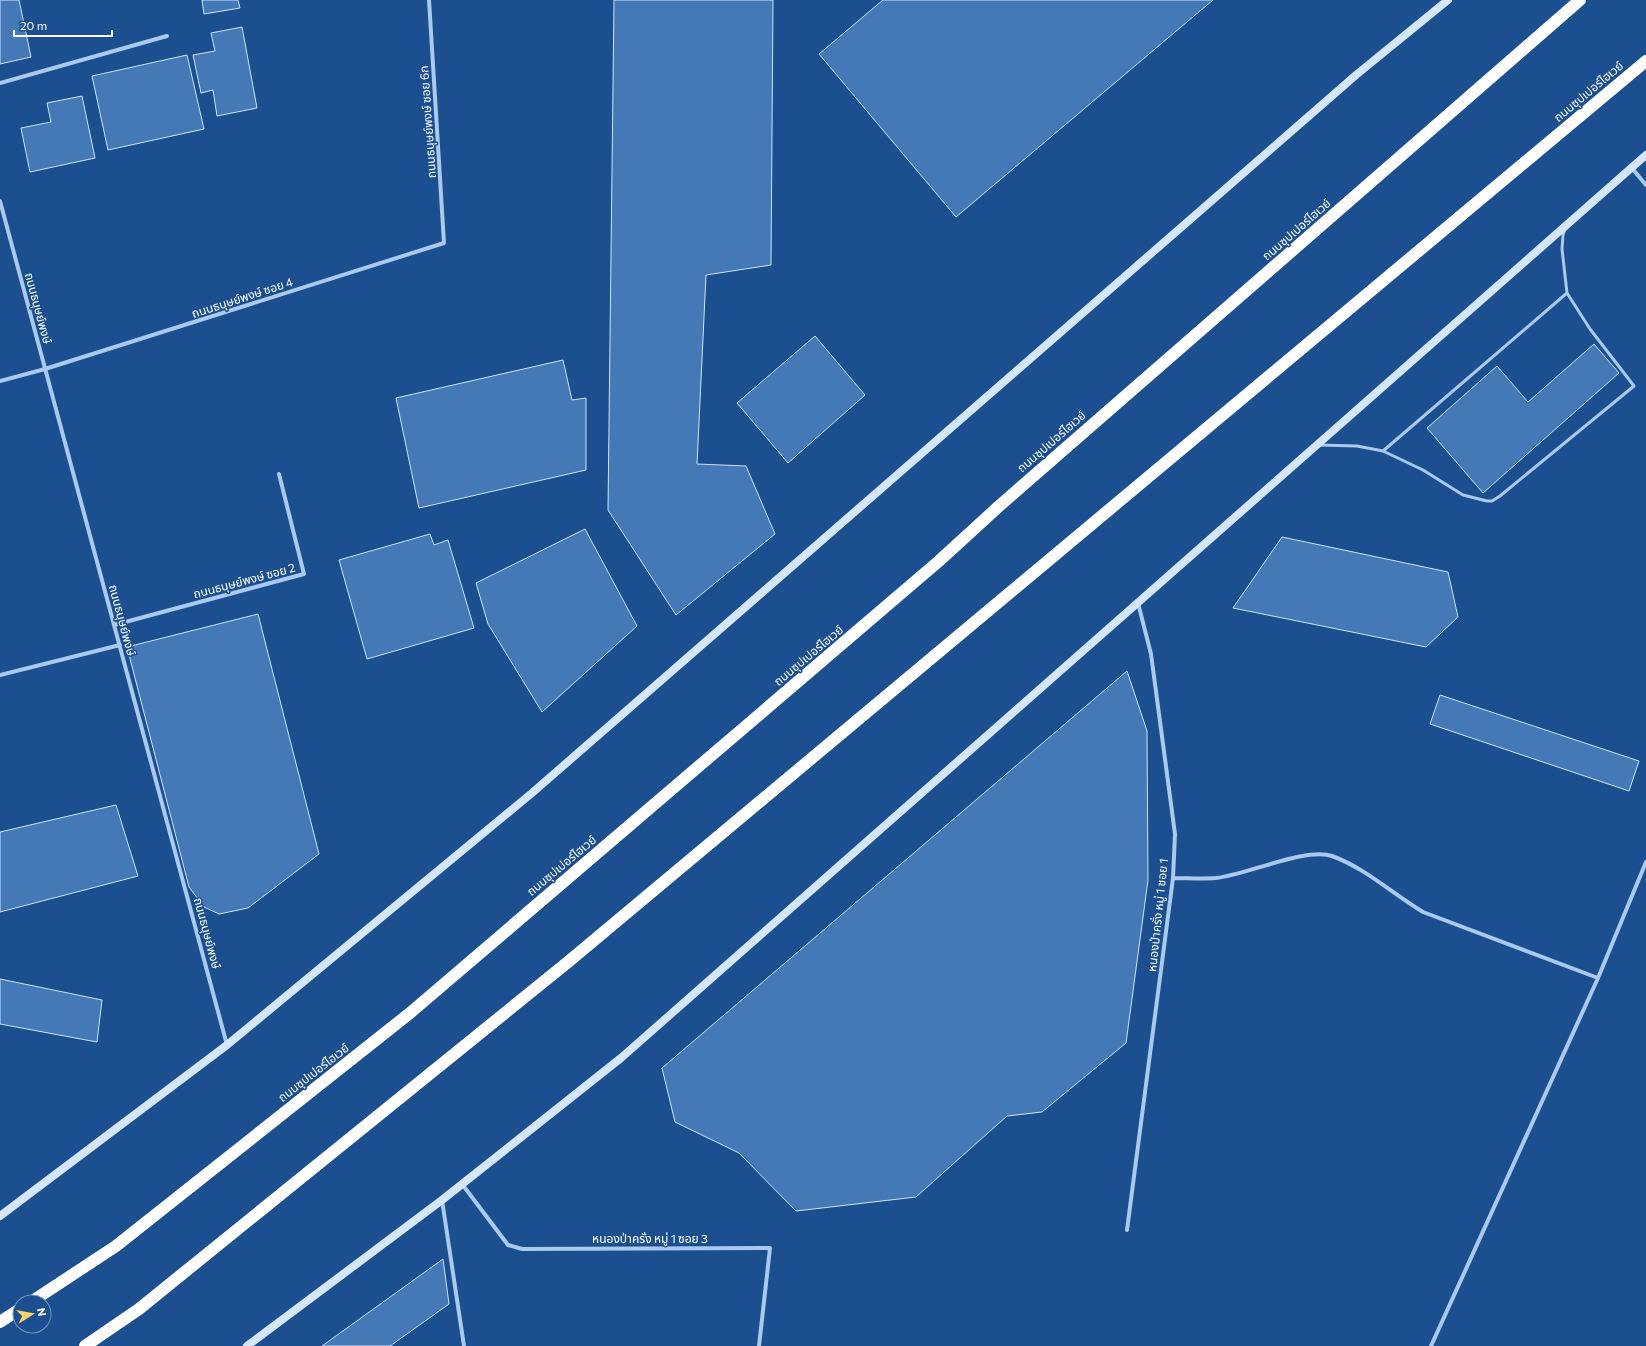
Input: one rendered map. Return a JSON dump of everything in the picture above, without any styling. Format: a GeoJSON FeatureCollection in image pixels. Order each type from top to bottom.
{"type":"FeatureCollection","features":[{"type":"Feature","properties":{"kind":"highway","name":"ถนนซุปเปอร์ไฮเวย์"},"geometry":{"type":"LineString","coordinates":[[43,1294],[116,1246],[410,1013],[933,567],[998,507],[1580,0]]}},
{"type":"Feature","properties":{"kind":"highway","name":"ถนนซุปเปอร์ไฮเวย์"},"geometry":{"type":"LineString","coordinates":[[85,1346],[139,1309],[568,962],[1646,61]]}},
{"type":"Feature","properties":{"kind":"highway"},"geometry":{"type":"LineString","coordinates":[[0,1322],[12,1314]]}},
{"type":"Feature","properties":{"kind":"main road"},"geometry":{"type":"LineString","coordinates":[[0,1216],[227,1045],[532,793],[1356,75],[1448,0]]}},
{"type":"Feature","properties":{"kind":"main road"},"geometry":{"type":"LineString","coordinates":[[247,1346],[442,1200],[621,1058],[1646,155]]}},
{"type":"Feature","properties":{"kind":"street","name":"ถนนธนุษย์พงษ์ ซอย 6ก"},"geometry":{"type":"LineString","coordinates":[[429,0],[444,243]]}},
{"type":"Feature","properties":{"kind":"street"},"geometry":{"type":"LineString","coordinates":[[0,83],[167,36]]}},
{"type":"Feature","properties":{"kind":"street"},"geometry":{"type":"LineString","coordinates":[[1631,167],[1646,185]]}},
{"type":"Feature","properties":{"kind":"street","name":"ถนนธนุษย์พงษ์"},"geometry":{"type":"LineString","coordinates":[[0,201],[227,1045]]}},
{"type":"Feature","properties":{"kind":"street","name":"ถนนธนุษย์พงษ์ ซอย 4"},"geometry":{"type":"LineString","coordinates":[[0,381],[45,369],[444,243]]}},
{"type":"Feature","properties":{"kind":"street","name":"ถนนธนุษย์พงษ์ ซอย 2"},"geometry":{"type":"LineString","coordinates":[[114,625],[304,574],[279,474]]}},
{"type":"Feature","properties":{"kind":"street","name":"หนองป่าครั่ง หมู่ 1 ซอย 1"},"geometry":{"type":"LineString","coordinates":[[1127,1230],[1173,878],[1175,834],[1151,654],[1138,603]]}},
{"type":"Feature","properties":{"kind":"street"},"geometry":{"type":"LineString","coordinates":[[0,675],[120,645]]}},
{"type":"Feature","properties":{"kind":"street"},"geometry":{"type":"LineString","coordinates":[[1173,878],[1216,878],[1312,853],[1331,856],[1371,877],[1403,900],[1423,912],[1598,978]]}},
{"type":"Feature","properties":{"kind":"street"},"geometry":{"type":"LineString","coordinates":[[1431,1346],[1598,978],[1646,862]]}},
{"type":"Feature","properties":{"kind":"street","name":"หนองป่าครั่ง หมู่ 1 ซอย 3"},"geometry":{"type":"LineString","coordinates":[[461,1184],[508,1244],[522,1249],[770,1248],[759,1346]]}},
{"type":"Feature","properties":{"kind":"street"},"geometry":{"type":"LineString","coordinates":[[442,1200],[464,1346]]}},
{"type":"Feature","properties":{"kind":"lane"},"geometry":{"type":"LineString","coordinates":[[1317,445],[1357,446],[1383,451],[1423,470],[1463,495],[1477,500],[1492,501],[1634,386],[1590,329],[1567,293],[1562,249],[1563,235],[1568,223]]}},
{"type":"Feature","properties":{"kind":"lane"},"geometry":{"type":"LineString","coordinates":[[1383,451],[1567,293]]}},
{"type":"Feature","properties":{"kind":"building"},"geometry":{"type":"Polygon","coordinates":[[[0,0],[19,0],[31,57],[0,64],[0,0]]]}},
{"type":"Feature","properties":{"kind":"building"},"geometry":{"type":"Polygon","coordinates":[[[202,0],[238,0],[240,8],[204,14],[202,0]]]}},
{"type":"Feature","properties":{"kind":"building"},"geometry":{"type":"Polygon","coordinates":[[[614,0],[773,0],[771,265],[706,275],[697,464],[746,466],[775,534],[676,615],[608,510],[614,0]]]}},
{"type":"Feature","properties":{"kind":"building"},"geometry":{"type":"Polygon","coordinates":[[[883,0],[1213,0],[956,217],[819,54],[883,0]]]}},
{"type":"Feature","properties":{"kind":"building"},"geometry":{"type":"Polygon","coordinates":[[[242,27],[257,108],[217,116],[213,90],[201,93],[193,55],[215,51],[211,33],[242,27]]]}},
{"type":"Feature","properties":{"kind":"building"},"geometry":{"type":"Polygon","coordinates":[[[187,55],[204,129],[108,150],[92,76],[187,55]]]}},
{"type":"Feature","properties":{"kind":"building"},"geometry":{"type":"Polygon","coordinates":[[[82,96],[95,158],[30,172],[21,128],[51,122],[47,103],[82,96]]]}},
{"type":"Feature","properties":{"kind":"building"},"geometry":{"type":"Polygon","coordinates":[[[815,336],[865,395],[788,463],[737,403],[815,336]]]}},
{"type":"Feature","properties":{"kind":"building"},"geometry":{"type":"Polygon","coordinates":[[[1594,344],[1619,373],[1483,493],[1427,428],[1497,366],[1528,402],[1594,344]]]}},
{"type":"Feature","properties":{"kind":"building"},"geometry":{"type":"Polygon","coordinates":[[[563,360],[572,400],[586,398],[586,470],[419,508],[396,398],[563,360]]]}},
{"type":"Feature","properties":{"kind":"building"},"geometry":{"type":"Polygon","coordinates":[[[585,529],[637,626],[542,712],[488,624],[476,583],[585,529]]]}},
{"type":"Feature","properties":{"kind":"building"},"geometry":{"type":"Polygon","coordinates":[[[430,534],[434,545],[448,540],[474,628],[367,659],[339,560],[430,534]]]}},
{"type":"Feature","properties":{"kind":"building"},"geometry":{"type":"Polygon","coordinates":[[[1282,537],[1448,572],[1458,617],[1426,647],[1233,608],[1282,537]]]}},
{"type":"Feature","properties":{"kind":"building"},"geometry":{"type":"Polygon","coordinates":[[[258,614],[319,854],[248,908],[219,914],[204,907],[189,887],[127,647],[258,614]]]}},
{"type":"Feature","properties":{"kind":"building"},"geometry":{"type":"Polygon","coordinates":[[[1127,671],[1147,731],[1148,880],[1126,1043],[1042,1112],[1007,1116],[916,1197],[796,1211],[739,1153],[675,1122],[662,1068],[1127,671]]]}},
{"type":"Feature","properties":{"kind":"building"},"geometry":{"type":"Polygon","coordinates":[[[1440,695],[1639,761],[1629,791],[1430,724],[1440,695]]]}},
{"type":"Feature","properties":{"kind":"building"},"geometry":{"type":"Polygon","coordinates":[[[116,805],[138,876],[0,912],[0,832],[116,805]]]}},
{"type":"Feature","properties":{"kind":"building"},"geometry":{"type":"Polygon","coordinates":[[[0,979],[102,1000],[97,1042],[0,1024],[0,979]]]}},
{"type":"Feature","properties":{"kind":"building"},"geometry":{"type":"Polygon","coordinates":[[[443,1259],[449,1304],[390,1346],[322,1346],[443,1259]]]}}]}
